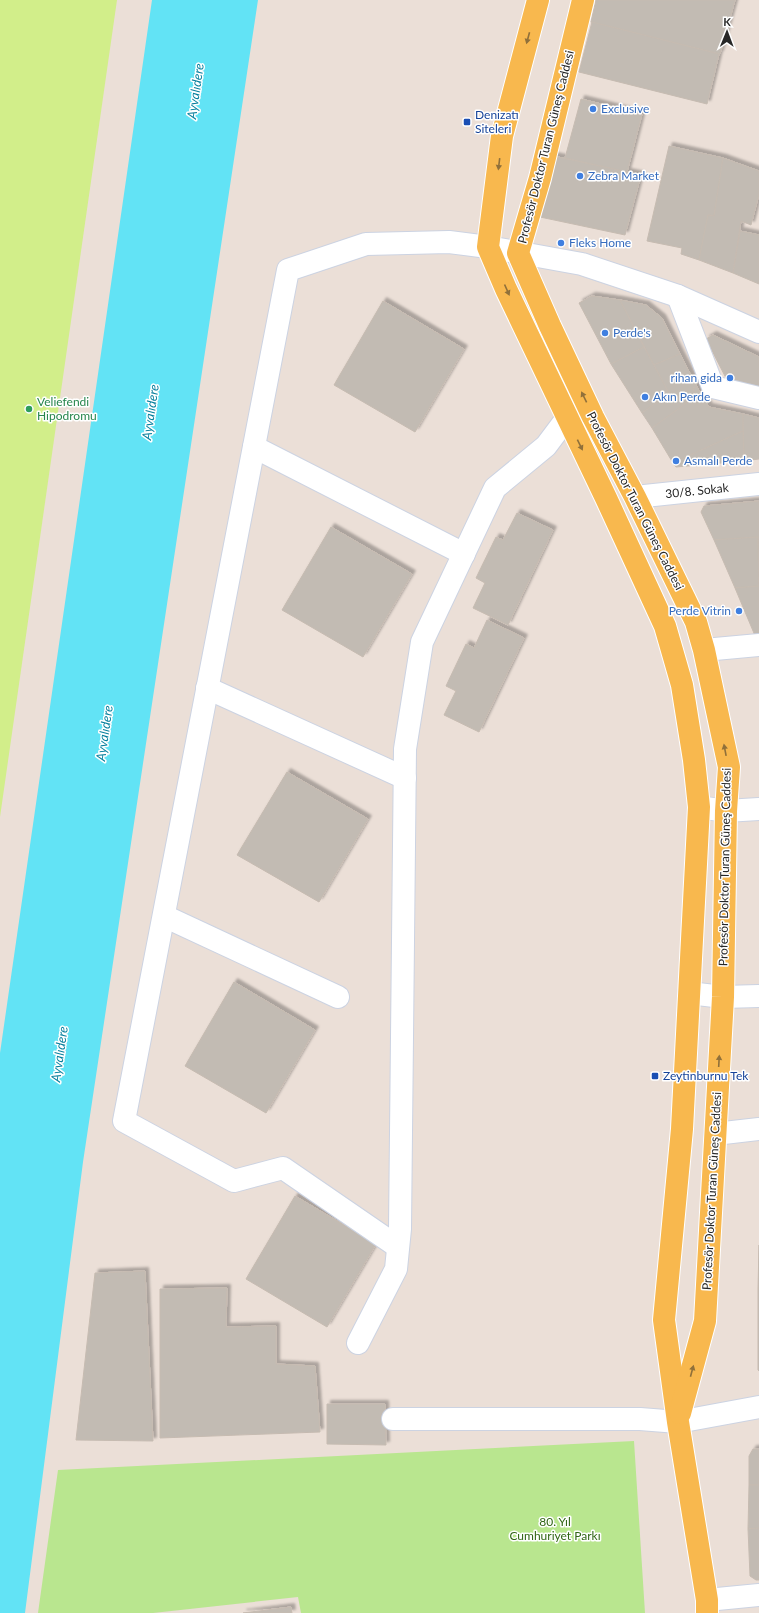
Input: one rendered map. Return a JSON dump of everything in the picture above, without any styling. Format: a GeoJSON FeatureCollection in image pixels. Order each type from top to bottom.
{"type":"FeatureCollection","features":[{"type":"Feature","properties":{"kind":"main road"},"geometry":{"type":"LineString","coordinates":[[488,247],[502,136],[538,0]]}},
{"type":"Feature","properties":{"kind":"main road","name":"Profesör Doktor Turan Güneş Caddesi"},"geometry":{"type":"LineString","coordinates":[[583,0],[540,178],[518,253],[576,382],[635,497],[696,622],[704,650],[729,766],[726,811],[723,997],[705,1321],[678,1422]]}},
{"type":"Feature","properties":{"kind":"main road","name":"Profesör Doktor Turan Güneş Caddesi"},"geometry":{"type":"LineString","coordinates":[[488,247],[665,626],[682,684],[694,760],[699,807],[682,1129],[664,1320],[678,1422],[707,1606]]}},
{"type":"Feature","properties":{"kind":"street"},"geometry":{"type":"LineString","coordinates":[[398,1247],[283,1168],[234,1181],[124,1121],[288,270],[366,244],[450,242],[488,247],[582,264],[678,296],[759,332]]}},
{"type":"Feature","properties":{"kind":"street"},"geometry":{"type":"LineString","coordinates":[[678,296],[713,386],[759,398]]}},
{"type":"Feature","properties":{"kind":"street"},"geometry":{"type":"LineString","coordinates":[[358,1343],[396,1269],[400,1229],[405,749],[422,642],[495,488],[546,446],[567,418]]}},
{"type":"Feature","properties":{"kind":"street"},"geometry":{"type":"LineString","coordinates":[[254,447],[464,554]]}},
{"type":"Feature","properties":{"kind":"street","name":"30/8. Sokak"},"geometry":{"type":"LineString","coordinates":[[635,497],[759,484]]}},
{"type":"Feature","properties":{"kind":"street"},"geometry":{"type":"LineString","coordinates":[[704,650],[759,645]]}},
{"type":"Feature","properties":{"kind":"street"},"geometry":{"type":"LineString","coordinates":[[208,688],[405,778]]}},
{"type":"Feature","properties":{"kind":"street"},"geometry":{"type":"LineString","coordinates":[[699,807],[726,811],[759,809]]}},
{"type":"Feature","properties":{"kind":"street"},"geometry":{"type":"LineString","coordinates":[[164,916],[338,997]]}},
{"type":"Feature","properties":{"kind":"street"},"geometry":{"type":"LineString","coordinates":[[689,993],[723,997],[759,996]]}},
{"type":"Feature","properties":{"kind":"street"},"geometry":{"type":"LineString","coordinates":[[715,1134],[759,1129]]}},
{"type":"Feature","properties":{"kind":"street"},"geometry":{"type":"LineString","coordinates":[[393,1419],[640,1419],[678,1422],[759,1408]]}},
{"type":"Feature","properties":{"kind":"street"},"geometry":{"type":"LineString","coordinates":[[707,1606],[759,1595]]}},
{"type":"Feature","properties":{"kind":"green space","name":"Veliefendi Hipodromu"},"geometry":{"type":"Polygon","coordinates":[[[0,0],[117,0],[0,817],[0,0]]]}},
{"type":"Feature","properties":{"kind":"green space","name":"80. Yıl Cumhuriyet Parkı"},"geometry":{"type":"Polygon","coordinates":[[[634,1441],[645,1613],[301,1613],[298,1597],[153,1613],[38,1613],[58,1470],[634,1441]]]}},
{"type":"Feature","properties":{"kind":"water","name":"Ayvalıdere"},"geometry":{"type":"Polygon","coordinates":[[[152,0],[258,0],[83,1162],[25,1613],[0,1613],[0,1053],[152,0]]]}},
{"type":"Feature","properties":{"kind":"building"},"geometry":{"type":"Polygon","coordinates":[[[596,0],[735,0],[720,54],[591,22],[596,0]]]}},
{"type":"Feature","properties":{"kind":"building"},"geometry":{"type":"Polygon","coordinates":[[[592,22],[719,54],[707,104],[579,72],[592,22]]]}},
{"type":"Feature","properties":{"kind":"building"},"geometry":{"type":"Polygon","coordinates":[[[581,99],[642,114],[627,172],[565,158],[581,99]]]}},
{"type":"Feature","properties":{"kind":"building"},"geometry":{"type":"Polygon","coordinates":[[[669,146],[723,158],[714,216],[708,215],[699,260],[681,254],[682,248],[647,241],[669,146]]]}},
{"type":"Feature","properties":{"kind":"building"},"geometry":{"type":"Polygon","coordinates":[[[549,155],[641,175],[625,235],[540,217],[546,190],[549,155]]]}},
{"type":"Feature","properties":{"kind":"building"},"geometry":{"type":"Polygon","coordinates":[[[723,158],[759,171],[759,194],[751,225],[741,221],[733,273],[699,260],[708,215],[714,216],[723,158]]]}},
{"type":"Feature","properties":{"kind":"building"},"geometry":{"type":"Polygon","coordinates":[[[740,231],[759,235],[759,284],[733,273],[740,231]]]}},
{"type":"Feature","properties":{"kind":"building"},"geometry":{"type":"Polygon","coordinates":[[[592,296],[620,300],[644,347],[611,364],[579,303],[592,296]]]}},
{"type":"Feature","properties":{"kind":"building"},"geometry":{"type":"Polygon","coordinates":[[[620,300],[646,305],[662,318],[680,354],[654,365],[620,300]]]}},
{"type":"Feature","properties":{"kind":"building"},"geometry":{"type":"Polygon","coordinates":[[[383,301],[464,349],[415,432],[334,385],[383,301]]]}},
{"type":"Feature","properties":{"kind":"building"},"geometry":{"type":"Polygon","coordinates":[[[713,335],[759,357],[759,392],[729,384],[706,339],[713,335]]]}},
{"type":"Feature","properties":{"kind":"building"},"geometry":{"type":"Polygon","coordinates":[[[644,347],[669,393],[642,413],[611,364],[644,347]]]}},
{"type":"Feature","properties":{"kind":"building"},"geometry":{"type":"Polygon","coordinates":[[[680,354],[697,387],[693,388],[696,396],[652,428],[642,413],[669,393],[654,365],[680,354]]]}},
{"type":"Feature","properties":{"kind":"building"},"geometry":{"type":"Polygon","coordinates":[[[697,387],[709,407],[743,414],[743,431],[673,463],[652,428],[696,396],[693,388],[697,387]]]}},
{"type":"Feature","properties":{"kind":"building"},"geometry":{"type":"Polygon","coordinates":[[[743,414],[759,418],[759,459],[744,461],[743,414]]]}},
{"type":"Feature","properties":{"kind":"building"},"geometry":{"type":"Polygon","coordinates":[[[743,431],[744,461],[676,467],[673,463],[743,431]]]}},
{"type":"Feature","properties":{"kind":"building"},"geometry":{"type":"Polygon","coordinates":[[[759,501],[759,537],[714,540],[701,512],[704,506],[759,501]]]}},
{"type":"Feature","properties":{"kind":"building"},"geometry":{"type":"Polygon","coordinates":[[[517,513],[553,530],[508,625],[473,608],[485,583],[476,578],[496,537],[503,540],[517,513]]]}},
{"type":"Feature","properties":{"kind":"building"},"geometry":{"type":"Polygon","coordinates":[[[331,527],[412,574],[363,657],[282,610],[331,527]]]}},
{"type":"Feature","properties":{"kind":"building"},"geometry":{"type":"Polygon","coordinates":[[[758,537],[759,586],[735,588],[714,540],[758,537]]]}},
{"type":"Feature","properties":{"kind":"building"},"geometry":{"type":"Polygon","coordinates":[[[758,537],[759,537],[759,586],[758,537]]]}},
{"type":"Feature","properties":{"kind":"building"},"geometry":{"type":"Polygon","coordinates":[[[759,586],[759,637],[756,638],[735,588],[759,586]]]}},
{"type":"Feature","properties":{"kind":"building"},"geometry":{"type":"Polygon","coordinates":[[[487,620],[524,638],[479,732],[444,715],[456,691],[446,686],[466,644],[474,648],[487,620]]]}},
{"type":"Feature","properties":{"kind":"building"},"geometry":{"type":"Polygon","coordinates":[[[287,772],[368,819],[319,902],[237,855],[287,772]]]}},
{"type":"Feature","properties":{"kind":"building"},"geometry":{"type":"Polygon","coordinates":[[[234,982],[315,1030],[266,1113],[185,1066],[234,982]]]}},
{"type":"Feature","properties":{"kind":"building"},"geometry":{"type":"Polygon","coordinates":[[[295,1196],[376,1244],[327,1327],[246,1279],[295,1196]]]}},
{"type":"Feature","properties":{"kind":"building"},"geometry":{"type":"Polygon","coordinates":[[[759,1245],[759,1289],[758,1289],[759,1245]]]}},
{"type":"Feature","properties":{"kind":"building"},"geometry":{"type":"Polygon","coordinates":[[[145,1271],[153,1441],[76,1440],[95,1273],[145,1271]]]}},
{"type":"Feature","properties":{"kind":"building"},"geometry":{"type":"Polygon","coordinates":[[[227,1288],[226,1327],[276,1326],[276,1364],[315,1366],[320,1432],[160,1438],[160,1289],[227,1288]]]}},
{"type":"Feature","properties":{"kind":"building"},"geometry":{"type":"Polygon","coordinates":[[[759,1289],[759,1371],[758,1370],[759,1289]]]}},
{"type":"Feature","properties":{"kind":"building"},"geometry":{"type":"Polygon","coordinates":[[[327,1404],[385,1404],[386,1445],[327,1444],[327,1404]]]}},
{"type":"Feature","properties":{"kind":"building"},"geometry":{"type":"Polygon","coordinates":[[[753,1449],[759,1449],[759,1485],[749,1485],[749,1456],[753,1449]]]}},
{"type":"Feature","properties":{"kind":"building"},"geometry":{"type":"Polygon","coordinates":[[[749,1485],[759,1485],[759,1528],[748,1529],[749,1485]]]}},
{"type":"Feature","properties":{"kind":"building"},"geometry":{"type":"Polygon","coordinates":[[[759,1528],[759,1580],[756,1580],[750,1576],[748,1529],[759,1528]]]}},
{"type":"Feature","properties":{"kind":"building"},"geometry":{"type":"Polygon","coordinates":[[[291,1607],[292,1613],[243,1613],[291,1607]]]}},
{"type":"Feature","properties":{"kind":"place","name":"Exclusive"},"geometry":{"type":"Point","coordinates":[593,109]}},
{"type":"Feature","properties":{"kind":"place","name":"Denizatı Siteleri"},"geometry":{"type":"Point","coordinates":[467,122]}},
{"type":"Feature","properties":{"kind":"place","name":"Zebra Market"},"geometry":{"type":"Point","coordinates":[580,176]}},
{"type":"Feature","properties":{"kind":"place","name":"Fleks Home"},"geometry":{"type":"Point","coordinates":[561,243]}},
{"type":"Feature","properties":{"kind":"place","name":"Perde's"},"geometry":{"type":"Point","coordinates":[605,333]}},
{"type":"Feature","properties":{"kind":"place","name":"rihan gida"},"geometry":{"type":"Point","coordinates":[730,378]}},
{"type":"Feature","properties":{"kind":"place","name":"Akın Perde"},"geometry":{"type":"Point","coordinates":[645,397]}},
{"type":"Feature","properties":{"kind":"place","name":"Veliefendi Hipodromu"},"geometry":{"type":"Point","coordinates":[29,409]}},
{"type":"Feature","properties":{"kind":"place","name":"Asmalı Perde"},"geometry":{"type":"Point","coordinates":[676,461]}},
{"type":"Feature","properties":{"kind":"place","name":"Perde Vitrin"},"geometry":{"type":"Point","coordinates":[739,611]}},
{"type":"Feature","properties":{"kind":"place","name":"Zeytinburnu Tek"},"geometry":{"type":"Point","coordinates":[655,1076]}}]}
